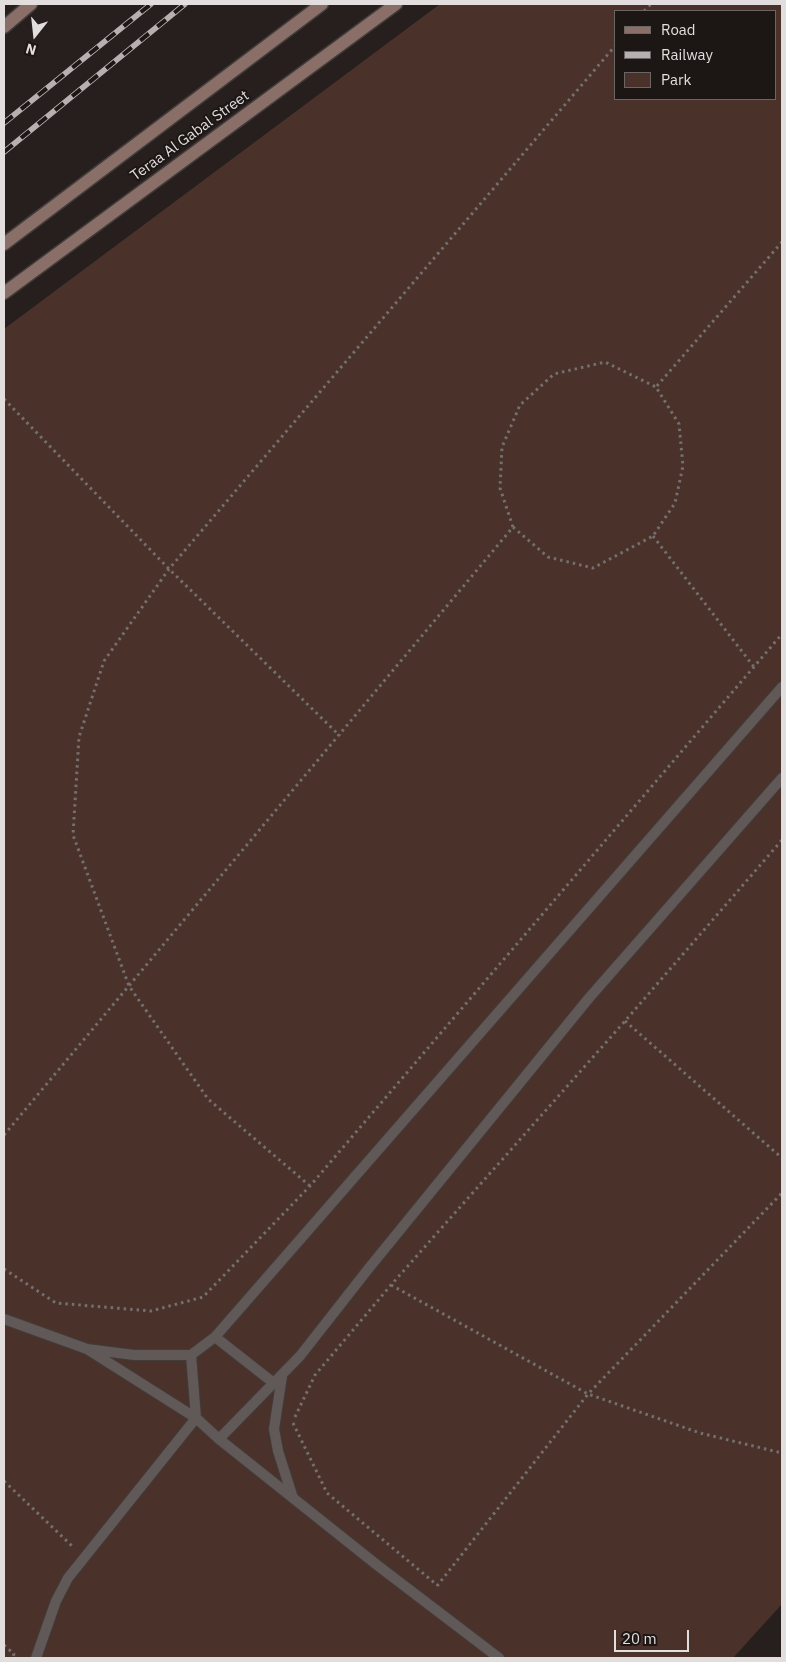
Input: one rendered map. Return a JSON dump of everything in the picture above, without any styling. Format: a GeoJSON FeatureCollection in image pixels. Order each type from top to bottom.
{"type":"FeatureCollection","features":[{"type":"Feature","properties":{"kind":"main road"},"geometry":{"type":"LineString","coordinates":[[4,27],[31,4]]}},
{"type":"Feature","properties":{"kind":"main road","name":"Teraa Al Gabal Street"},"geometry":{"type":"LineString","coordinates":[[4,244],[322,4]]}},
{"type":"Feature","properties":{"kind":"main road","name":"Teraa Al Gabal Street"},"geometry":{"type":"LineString","coordinates":[[4,293],[396,4]]}},
{"type":"Feature","properties":{"kind":"lane"},"geometry":{"type":"LineString","coordinates":[[87,1349],[134,1355],[191,1355],[215,1337],[782,687]]}},
{"type":"Feature","properties":{"kind":"lane"},"geometry":{"type":"LineString","coordinates":[[219,1439],[279,1380],[300,1356],[589,998],[782,778]]}},
{"type":"Feature","properties":{"kind":"lane"},"geometry":{"type":"LineString","coordinates":[[4,1319],[87,1349],[196,1418],[219,1439],[294,1499],[500,1658]]}},
{"type":"Feature","properties":{"kind":"lane"},"geometry":{"type":"LineString","coordinates":[[215,1337],[279,1380]]}},
{"type":"Feature","properties":{"kind":"lane"},"geometry":{"type":"LineString","coordinates":[[36,1658],[56,1601],[68,1578],[196,1418],[191,1355]]}},
{"type":"Feature","properties":{"kind":"lane"},"geometry":{"type":"LineString","coordinates":[[279,1380],[274,1429],[278,1451],[294,1499]]}},
{"type":"Feature","properties":{"kind":"path"},"geometry":{"type":"LineString","coordinates":[[310,1186],[208,1099],[129,986],[74,835],[79,737],[104,661],[169,569],[614,47]]}},
{"type":"Feature","properties":{"kind":"path"},"geometry":{"type":"LineString","coordinates":[[656,387],[782,242]]}},
{"type":"Feature","properties":{"kind":"path"},"geometry":{"type":"LineString","coordinates":[[606,362],[656,387],[679,424],[682,466],[675,503],[652,536],[593,568],[548,557],[513,527],[500,488],[502,447],[520,405],[554,374],[606,362]]}},
{"type":"Feature","properties":{"kind":"path"},"geometry":{"type":"LineString","coordinates":[[4,400],[169,569],[340,736]]}},
{"type":"Feature","properties":{"kind":"path"},"geometry":{"type":"LineString","coordinates":[[4,1135],[340,736],[513,527]]}},
{"type":"Feature","properties":{"kind":"path"},"geometry":{"type":"LineString","coordinates":[[652,536],[754,667]]}},
{"type":"Feature","properties":{"kind":"path"},"geometry":{"type":"LineString","coordinates":[[4,1269],[56,1303],[151,1310],[203,1297],[310,1186],[782,634]]}},
{"type":"Feature","properties":{"kind":"path"},"geometry":{"type":"LineString","coordinates":[[327,1493],[293,1422],[315,1375],[390,1284],[625,1021],[782,840]]}},
{"type":"Feature","properties":{"kind":"path"},"geometry":{"type":"LineString","coordinates":[[625,1021],[782,1158]]}},
{"type":"Feature","properties":{"kind":"path"},"geometry":{"type":"LineString","coordinates":[[437,1586],[588,1394],[782,1193]]}},
{"type":"Feature","properties":{"kind":"path"},"geometry":{"type":"LineString","coordinates":[[390,1284],[588,1394],[700,1433],[782,1454]]}},
{"type":"Feature","properties":{"kind":"path"},"geometry":{"type":"LineString","coordinates":[[4,1480],[84,1557]]}},
{"type":"Feature","properties":{"kind":"path"},"geometry":{"type":"LineString","coordinates":[[4,1645],[14,1654],[12,1658]]}},
{"type":"Feature","properties":{"kind":"green space"},"geometry":{"type":"Polygon","coordinates":[[[440,4],[782,4],[782,1604],[733,1658],[4,1658],[4,329],[440,4]]]}},
{"type":"Feature","properties":{"kind":"railway"},"geometry":{"type":"LineString","coordinates":[[4,123],[151,4]]}},
{"type":"Feature","properties":{"kind":"railway"},"geometry":{"type":"LineString","coordinates":[[4,152],[185,4]]}}]}
